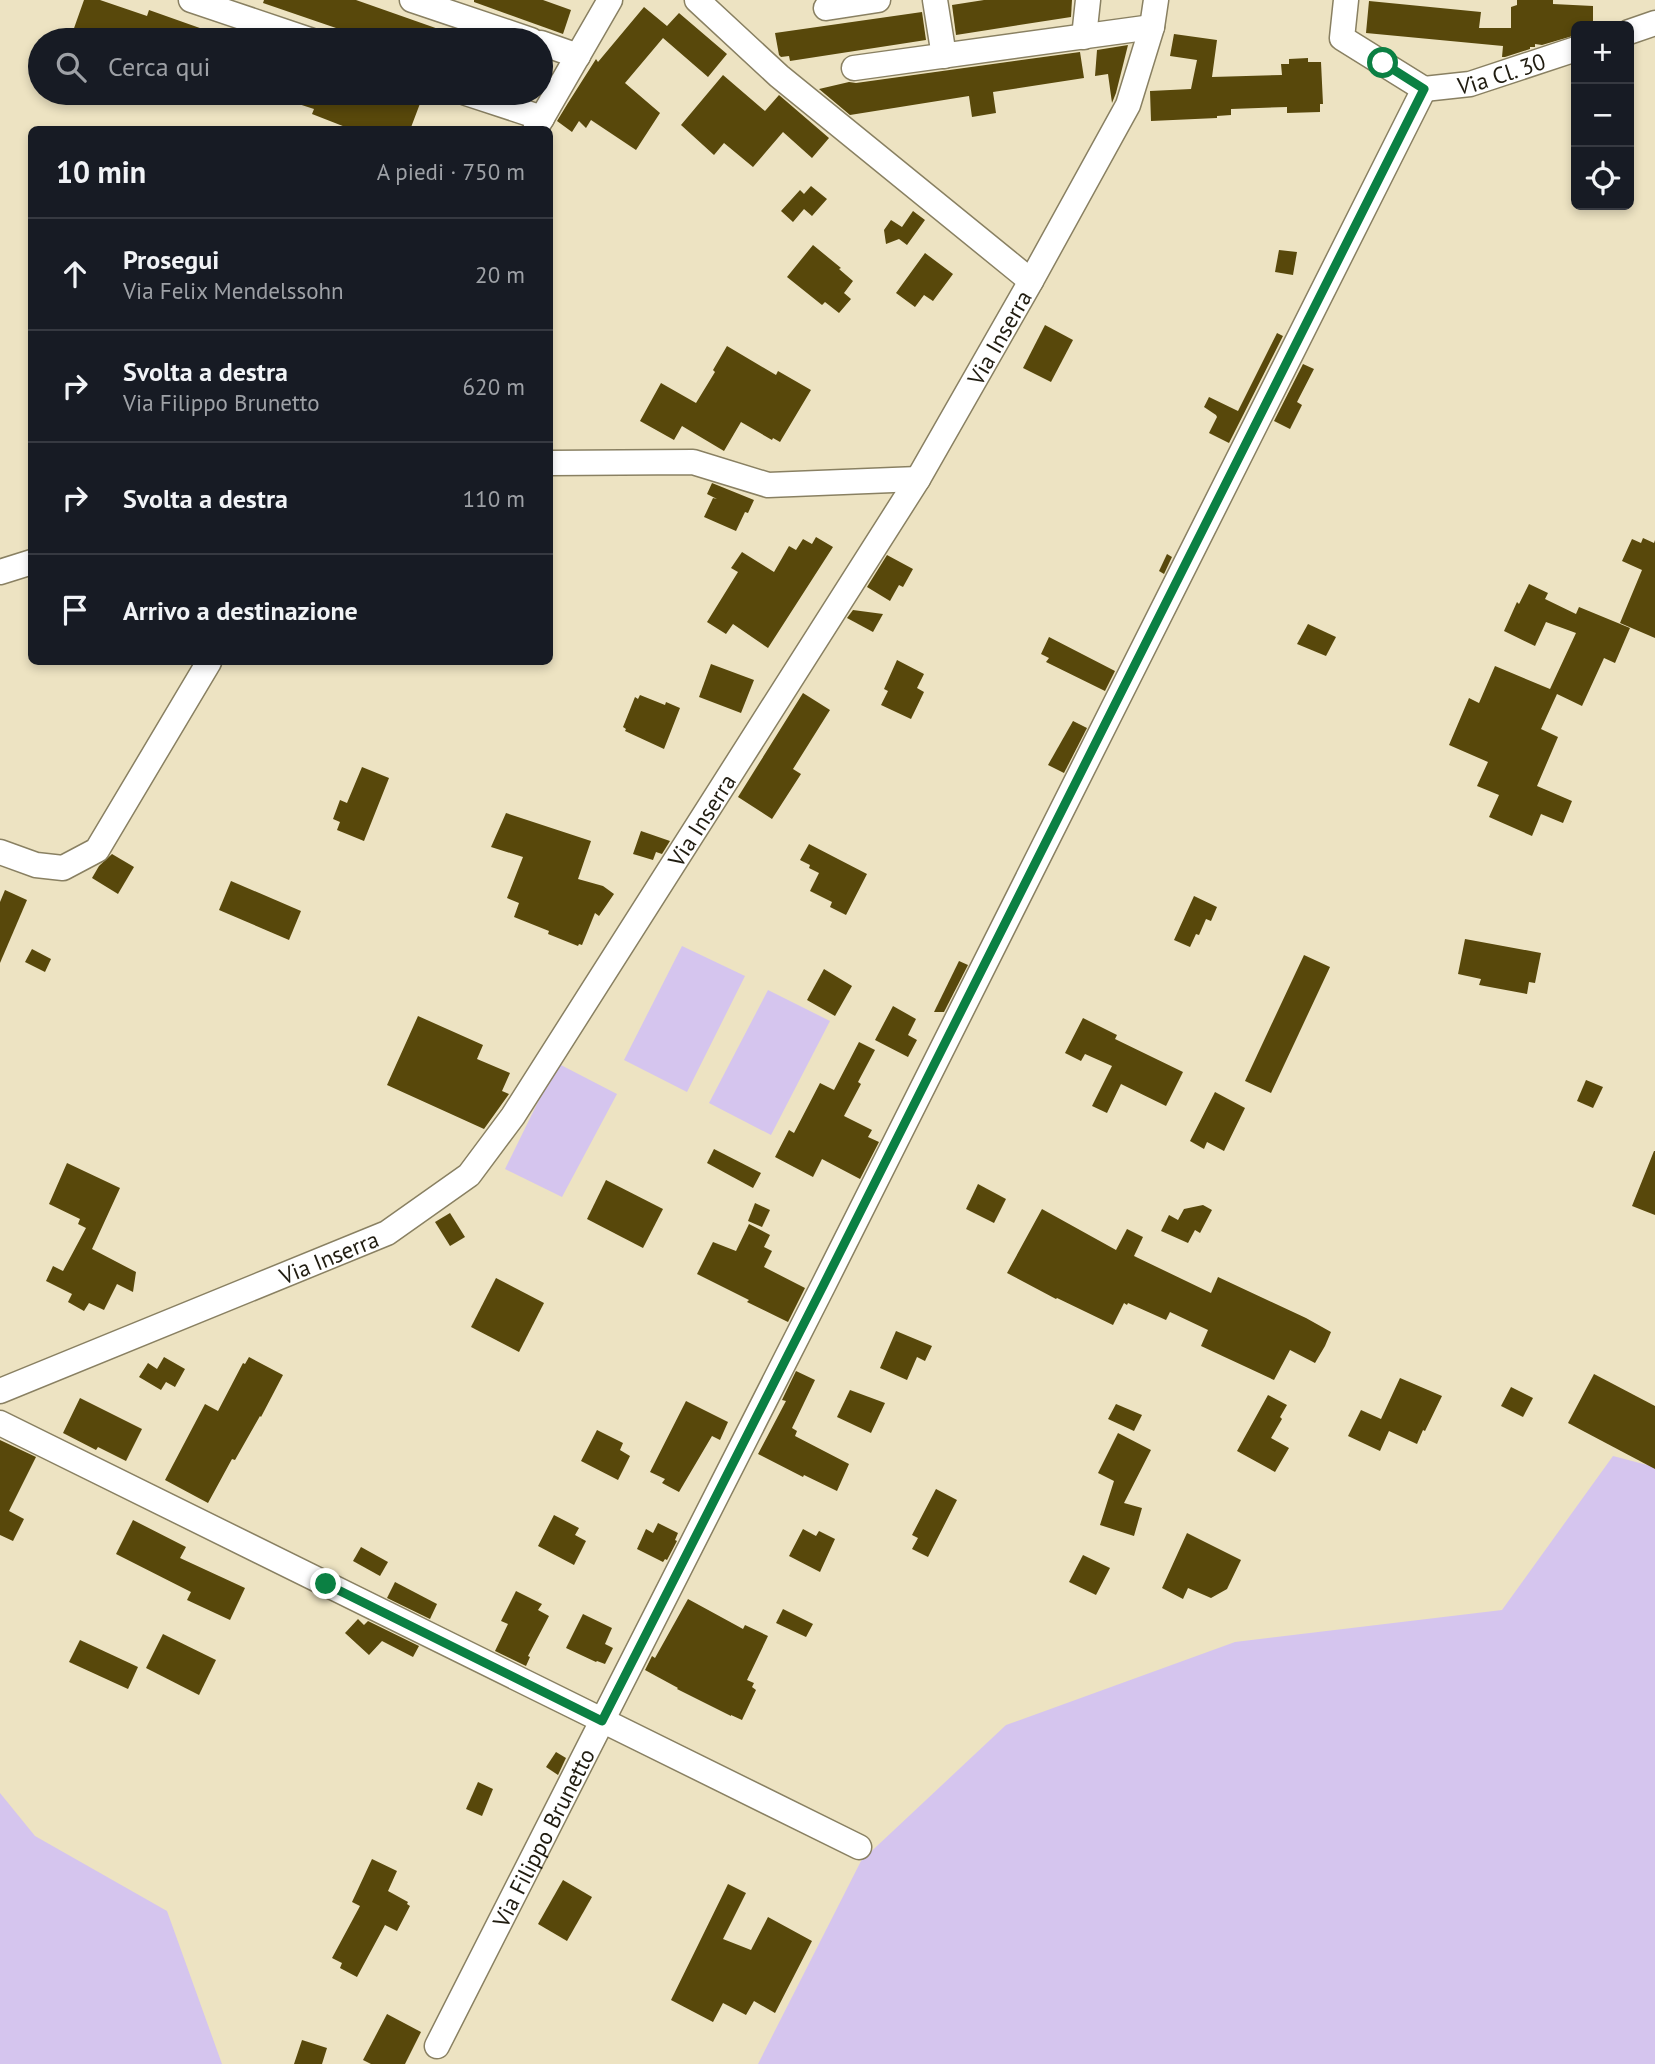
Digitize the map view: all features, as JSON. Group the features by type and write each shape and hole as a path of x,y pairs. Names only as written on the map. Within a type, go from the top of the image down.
{"street":[{"path":"191,0 274,28"},
{"path":"412,0 495,28"},
{"path":"553,100 610,0"},
{"path":"697,0 779,76 1031,281"},
{"path":"825,8 878,0"},
{"path":"935,0 944,56"},
{"path":"1084,37 1088,0"},
{"name":"Via Inserra","path":"0,1391 387,1233 469,1175 513,1116 918,479 1128,105 1152,27 1156,0"},
{"path":"1346,0 1342,38 1424,89"},
{"path":"1634,30 1655,23"},
{"path":"854,68 1152,27"},
{"path":"553,47 578,56"},
{"name":"Via Cl. 30","path":"1424,89 1471,84 1571,51"},
{"name":"Via Filippo Brunetto","path":"437,2046 842,1248 1424,89"},
{"path":"494,105 539,124 550,105"},
{"path":"553,463 693,462 768,485 918,479"},
{"path":"0,572 28,563"},
{"path":"0,852 36,865 63,868 97,850 207,665"},
{"path":"0,1423 859,1847"}],"shaded area":[{"path":"682,946 745,976 687,1092 624,1060"},
{"path":"768,990 830,1021 771,1135 709,1103"},
{"path":"557,1063 617,1094 562,1197 505,1169"},
{"path":"1613,1456 1655,1467 1655,2064 758,2064 861,1861 1006,1725 1235,1642 1502,1610"},
{"path":"0,1793 35,1836 167,1911 222,2064 0,2064"}],"building":[{"path":"84,0 100,0 147,16 149,10 200,28 74,28"},
{"path":"264,0 356,0 436,28 336,28 263,3"},
{"path":"543,0 571,10 563,34 553,28 474,2"},
{"path":"984,0 1072,0 1071,17 956,35 952,5"},
{"path":"1517,0 1553,0 1553,4 1593,6 1593,21 1571,21 1571,36 1542,45 1535,44 1535,47 1505,57 1502,57 1503,46 1366,33 1369,1 1481,12 1479,28 1511,28 1511,7 1517,5"},
{"path":"644,7 667,26 679,13 727,54 708,77 663,38 625,83 660,113 636,150 591,120 586,128 579,121 572,132 557,121 596,59 598,62"},
{"path":"922,12 926,40 790,61 789,56 779,55 775,33"},
{"path":"1174,34 1217,40 1212,77 1282,75 1281,64 1289,64 1289,59 1308,58 1308,62 1321,62 1323,104 1320,104 1320,112 1287,113 1287,107 1231,109 1231,115 1217,118 1151,121 1150,91 1191,89 1197,60 1170,56"},
{"path":"1128,45 1112,103 1108,74 1095,76 1097,50"},
{"path":"1080,52 1084,78 993,92 996,113 972,117 969,96 850,115 819,89 849,82"},
{"path":"723,75 765,111 779,95 829,138 812,158 783,132 753,167 724,143 714,155 681,125"},
{"path":"302,105 419,105 412,126 343,126 312,114 314,109"},
{"path":"811,186 827,199 812,216 804,209 793,222 781,211 800,190 804,194"},
{"path":"913,211 925,220 907,245 899,239 886,244 884,230 891,220 902,227"},
{"path":"813,245 853,281 844,293 851,299 839,313 825,302 822,305 787,277"},
{"path":"1279,250 1297,252 1293,275 1275,272"},
{"path":"925,253 953,274 933,301 924,295 915,307 896,293"},
{"path":"1045,325 1073,340 1051,382 1023,368"},
{"path":"1277,333 1283,336 1229,443 1209,433 1217,417 1204,407 1209,397 1238,411"},
{"path":"727,346 776,375 778,371 811,390 780,442 741,422 724,451 682,426 674,440 640,421 661,383 696,403"},
{"path":"1303,364 1314,369 1297,402 1302,405 1290,429 1274,421"},
{"path":"712,483 754,500 736,531 704,517 713,498 717,499 707,494"},
{"path":"816,537 833,547 768,648 733,624 726,634 707,622 738,572 731,568 742,552 774,572 789,546 796,550 803,539 812,544"},
{"path":"1643,538 1654,543 1655,540 1655,638 1620,623 1642,570 1622,561 1632,539 1641,543"},
{"path":"1167,554 1172,557 1164,574 1159,571"},
{"path":"887,555 913,569 903,587 899,585 890,601 867,587"},
{"path":"1529,584 1548,593 1545,599 1576,614 1579,607 1630,628 1615,663 1604,658 1582,706 1557,694 1541,729 1558,737 1537,786 1572,801 1563,823 1541,814 1532,836 1489,817 1499,795 1477,786 1488,762 1449,745 1469,698 1479,703 1495,666 1550,689 1576,633 1546,622 1535,646 1504,631 1517,602 1519,604"},
{"path":"853,610 883,614 873,632 847,618"},
{"path":"1308,624 1336,637 1326,656 1297,644"},
{"path":"1049,637 1115,671 1105,691 1046,662 1049,658 1041,654"},
{"path":"897,660 924,674 917,688 924,692 911,719 881,705 888,691 884,689"},
{"path":"711,664 754,680 741,713 699,697"},
{"path":"803,693 830,710 793,769 801,774 772,819 738,797"},
{"path":"640,695 680,708 664,749 625,731 623,727 635,697 638,699"},
{"path":"1073,721 1087,728 1064,773 1048,765"},
{"path":"362,767 389,778 364,841 337,830 340,822 333,819 340,800 347,803"},
{"path":"506,813 591,841 578,879 603,886 614,894 599,916 595,913 582,945 578,946 548,934 549,931 514,917 519,903 507,898 523,857 491,847"},
{"path":"641,831 670,841 662,854 656,852 653,860 633,854"},
{"path":"809,844 867,874 846,915 830,907 832,902 810,891 819,873 800,860"},
{"path":"112,854 134,867 118,894 92,878 99,866"},
{"path":"231,881 301,911 289,940 219,910"},
{"path":"5,890 27,900 0,963 0,902"},
{"path":"1194,896 1217,907 1211,921 1206,919 1190,947 1174,940"},
{"path":"1465,939 1541,953 1535,983 1529,982 1527,994 1479,985 1481,979 1458,974"},
{"path":"32,949 51,959 45,972 25,962"},
{"path":"1304,955 1330,967 1271,1093 1245,1081"},
{"path":"959,961 968,965 944,1012 934,1012"},
{"path":"824,969 852,986 835,1016 807,1000"},
{"path":"893,1006 916,1019 908,1035 917,1040 908,1057 875,1040"},
{"path":"418,1016 483,1045 477,1059 510,1073 502,1091 509,1094 484,1129 387,1085"},
{"path":"1083,1018 1117,1035 1115,1039 1183,1072 1166,1106 1121,1084 1107,1113 1092,1106 1112,1066 1085,1054 1081,1061 1065,1053"},
{"path":"859,1042 875,1050 844,1116 872,1130 868,1137 879,1142 860,1179 822,1159 813,1177 775,1157 789,1130 794,1133 820,1083 834,1090"},
{"path":"1586,1080 1603,1087 1593,1108 1577,1101"},
{"path":"1215,1092 1245,1108 1224,1151 1207,1142 1204,1149 1190,1141"},
{"path":"714,1149 761,1173 753,1188 707,1163"},
{"path":"1655,1151 1655,1215 1632,1206"},
{"path":"67,1163 120,1188 92,1249 136,1272 133,1292 117,1284 104,1310 89,1303 84,1311 68,1302 72,1294 46,1281 53,1266 63,1271 86,1228 78,1224 80,1219 49,1204"},
{"path":"606,1180 663,1209 643,1248 587,1219"},
{"path":"978,1184 1006,1199 994,1223 966,1209"},
{"path":"755,1203 770,1210 762,1227 748,1221"},
{"path":"1203,1205 1212,1210 1200,1233 1195,1230 1188,1243 1161,1231 1169,1215 1178,1220 1184,1209"},
{"path":"1042,1209 1116,1250 1127,1229 1143,1237 1134,1256 1211,1293 1218,1277 1306,1318 1331,1332 1325,1346 1315,1363 1290,1350 1274,1380 1201,1346 1208,1330 1170,1312 1166,1320 1124,1303 1113,1325 1056,1299 1007,1273"},
{"path":"450,1213 465,1237 450,1246 435,1222"},
{"path":"749,1224 770,1235 764,1247 772,1251 764,1267 805,1288 788,1322 697,1274 713,1242 736,1251"},
{"path":"496,1278 544,1303 519,1352 471,1327"},
{"path":"896,1331 932,1346 925,1361 917,1357 907,1380 880,1368"},
{"path":"164,1357 185,1369 175,1387 166,1382 161,1390 139,1377 148,1363 157,1369"},
{"path":"249,1357 283,1375 261,1417 235,1460 232,1459 208,1503 165,1480 205,1404 218,1411 243,1363 245,1364"},
{"path":"796,1371 815,1380 792,1428 797,1431 795,1436 849,1464 837,1491 758,1454 786,1401 782,1400"},
{"path":"1594,1374 1655,1406 1655,1469 1568,1423"},
{"path":"1400,1378 1442,1396 1417,1444 1389,1431 1380,1451 1348,1436 1361,1410 1381,1419"},
{"path":"1511,1387 1533,1398 1523,1417 1501,1406"},
{"path":"850,1390 885,1403 871,1433 837,1417"},
{"path":"1268,1395 1287,1405 1271,1438 1289,1448 1275,1472 1237,1451"},
{"path":"80,1398 142,1429 126,1461 98,1447 96,1450 63,1433"},
{"path":"686,1401 728,1422 720,1440 712,1436 679,1492 662,1483 665,1479 650,1472"},
{"path":"1116,1404 1142,1415 1134,1431 1108,1419"},
{"path":"597,1430 623,1443 620,1450 630,1456 618,1480 581,1461"},
{"path":"1118,1433 1151,1450 1124,1503 1142,1508 1134,1536 1100,1525 1114,1481 1098,1473"},
{"path":"0,1440 36,1457 9,1511 24,1519 13,1541 0,1535"},
{"path":"936,1489 957,1500 928,1557 912,1549 918,1538 912,1535"},
{"path":"554,1515 579,1528 575,1535 586,1541 574,1565 538,1546"},
{"path":"133,1520 186,1547 180,1558 245,1588 230,1620 187,1600 191,1592 116,1554"},
{"path":"658,1523 678,1533 675,1540 677,1541 667,1560 663,1562 637,1549 646,1529 653,1533"},
{"path":"803,1529 816,1536 819,1531 835,1539 820,1572 789,1556"},
{"path":"1187,1533 1241,1560 1227,1589 1211,1598 1188,1588 1183,1599 1162,1588"},
{"path":"361,1547 388,1562 380,1576 353,1561"},
{"path":"1083,1555 1110,1568 1096,1595 1069,1582"},
{"path":"395,1582 437,1604 430,1619 387,1598"},
{"path":"516,1591 542,1604 538,1610 549,1616 528,1656 530,1657 526,1666 495,1651 508,1624 501,1621"},
{"path":"688,1599 743,1629 745,1625 768,1636 747,1680 754,1683 752,1687 756,1690 742,1720 677,1689 645,1670 652,1656 655,1658"},
{"path":"783,1609 813,1624 806,1637 776,1623"},
{"path":"583,1614 612,1628 605,1644 613,1648 605,1664 566,1648"},
{"path":"358,1619 364,1625 368,1621 419,1646 413,1657 382,1641 369,1655 345,1633"},
{"path":"163,1634 216,1660 199,1695 146,1668"},
{"path":"80,1640 138,1667 128,1689 69,1662"},
{"path":"556,1752 566,1758 558,1775 546,1767"},
{"path":"478,1782 493,1789 482,1816 466,1809"},
{"path":"372,1859 397,1871 388,1891 408,1902 410,1906 397,1931 385,1925 357,1977 340,1968 342,1963 332,1958 360,1906 352,1902"},
{"path":"563,1880 592,1897 567,1941 538,1924"},
{"path":"728,1884 746,1893 723,1939 751,1950 768,1917 812,1941 775,2013 754,2001 746,2015 723,2003 713,2022 671,2000"},
{"path":"387,2014 421,2032 405,2064 371,2064 363,2060"},
{"path":"302,2040 327,2048 322,2064 294,2064"}],"route":[{"path":"326,1584 602,1721 1424,89 1383,63"}]}
